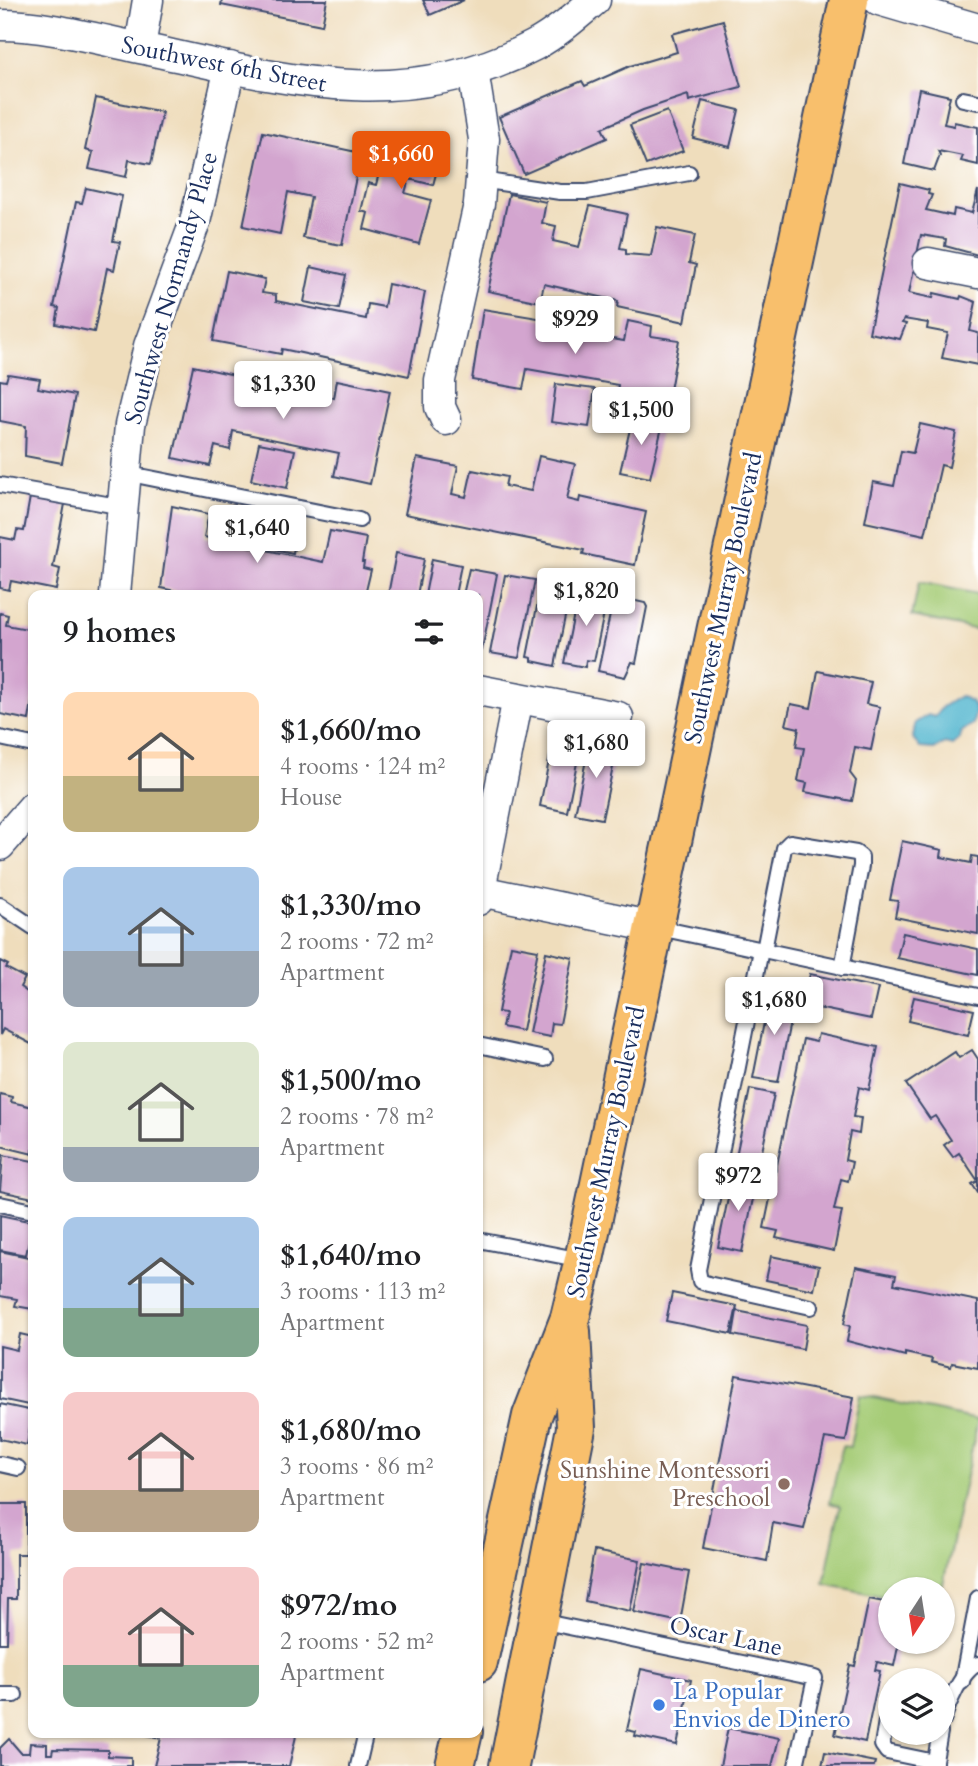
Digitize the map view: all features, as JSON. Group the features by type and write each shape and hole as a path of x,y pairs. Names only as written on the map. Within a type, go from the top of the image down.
{"main road":[{"name":"Southwest Murray Boulevard","path":"483,1626 532,1416 570,1318 849,0"},
{"name":"Southwest Murray Boulevard","path":"509,1766 540,1621 576,1428 570,1318"},
{"path":"455,1766 462,1738"}],"street":[{"path":"139,47 148,0"},
{"name":"Southwest 6th Street","path":"0,25 70,33 341,87 404,85 473,71 534,46 595,0"},
{"path":"879,0 978,29"},
{"name":"Southwest Normandy Place","path":"115,590 130,425 149,346 195,222 230,67"},
{"path":"446,420 440,407 440,380 479,204 481,180 484,139 473,71"},
{"path":"928,263 978,273"},
{"path":"483,691 618,717"},
{"path":"483,875 518,698"},
{"path":"0,845 28,813"},
{"path":"483,896 654,927"}],"lane":[{"path":"963,99 978,102"},
{"path":"481,180 560,192 587,192 689,173"},
{"path":"125,473 359,520"},
{"path":"0,485 122,507"},
{"path":"0,738 28,744"},
{"path":"811,1307 708,1284 700,1281 698,1270 784,848 790,842 856,853 861,858 842,968"},
{"path":"0,905 28,924"},
{"path":"654,927 978,996"},
{"path":"483,1046 545,1059"},
{"path":"0,1204 28,1210"},
{"path":"483,1241 583,1260"},
{"path":"0,1464 18,1468"},
{"path":"962,1682 978,1598"},
{"name":"Oscar Lane","path":"540,1621 815,1678 796,1766"},
{"path":"955,1696 973,1666 978,1664"},
{"path":"0,1695 15,1695"},
{"path":"358,1766 365,1738"},
{"path":"882,1745 887,1752 934,1764 938,1745"}],"green space":[{"path":"919,582 978,594 978,630 912,616"},
{"path":"860,1395 978,1420 945,1577 878,1577 878,1595 824,1584 840,1506 830,1503 842,1446 850,1447"}],"water":[{"path":"960,696 971,701 976,710 973,724 961,732 960,739 952,745 945,743 934,749 920,748 913,738 915,723 928,715 935,717 942,707"}],"building":[{"path":"222,0 327,0 322,25 221,5"},
{"path":"423,0 464,0 430,15"},
{"path":"723,20 741,87 689,101 688,95 643,110 602,128 607,138 524,174 499,117 582,81 585,86 630,66 677,52 672,34"},
{"path":"919,89 950,96 944,124 954,126 954,122 978,127 978,165 961,161 963,156 938,151 940,155 934,171 904,164"},
{"path":"96,98 162,112 151,164 129,160 126,177 89,169 93,152 85,150"},
{"path":"702,101 739,110 730,147 693,138"},
{"path":"667,111 683,151 646,165 630,125"},
{"path":"263,132 361,153 342,245 303,238 311,197 288,192 280,234 243,226"},
{"path":"388,137 442,151 433,185 409,179 405,193 431,200 419,244 364,229 368,213 361,211 368,183 376,185"},
{"path":"900,183 929,190 928,194 932,195 926,210 953,216 954,209 972,213 978,190 978,255 945,246 946,239 921,235 909,293 933,298 934,293 960,299 961,296 976,302 970,331 978,333 978,365 942,358 948,333 927,329 928,323 904,319 902,323 906,324 900,339 869,333"},
{"path":"86,188 122,196 113,241 120,242 114,270 107,268 94,332 56,324 59,308 54,307 76,202 82,203"},
{"path":"509,194 546,202 542,223 556,226 553,241 579,247 590,206 627,214 620,248 626,249 626,254 651,256 657,227 695,235 689,263 696,265 685,322 617,307 618,301 544,284 540,302 488,291"},
{"path":"311,267 346,275 339,309 304,302"},
{"path":"227,271 265,279 262,293 276,295 276,301 366,319 368,304 384,307 388,284 425,292 409,376 282,349 281,354 213,341"},
{"path":"483,309 550,320 549,328 624,341 628,321 652,326 651,336 679,340 667,407 616,399 618,385 527,369 523,389 472,380"},
{"path":"193,366 244,377 242,387 316,402 317,394 334,398 337,380 390,391 370,484 334,476 339,453 233,431 230,450 215,446 210,466 173,458"},
{"path":"8,374 40,379 38,388 75,395 62,463 25,456 26,426 0,421 0,380 6,381"},
{"path":"556,384 595,389 589,427 551,422"},
{"path":"633,416 663,423 650,478 620,472"},
{"path":"920,424 956,432 949,467 941,465 925,535 865,522 873,482 894,486 901,451 913,453"},
{"path":"259,443 295,450 287,488 251,480"},
{"path":"539,456 575,464 567,499 579,502 580,497 646,512 635,565 583,554 584,550 405,514 417,458 458,466 452,494 466,497 472,470 507,477 505,486 531,491"},
{"path":"30,497 65,504 53,567 60,569 56,590 11,581 9,590 0,588 0,537 15,540 17,530 24,531"},
{"path":"260,505 301,514 293,553 251,544"},
{"path":"172,506 209,514 204,537 323,562 330,531 366,538 362,562 363,568 371,570 366,590 161,588"},
{"path":"396,553 424,559 418,590 389,590"},
{"path":"432,559 461,565 456,590 426,590"},
{"path":"469,569 497,574 483,645 483,590 464,590"},
{"path":"505,575 535,580 519,658 490,653"},
{"path":"542,581 571,587 555,666 532,661 532,658 527,657"},
{"path":"579,589 608,594 594,661 586,660 585,667 564,663"},
{"path":"614,596 645,603 647,607 636,663 632,662 625,677 598,671"},
{"path":"0,613 8,615 6,625 28,629 28,720 0,714"},
{"path":"818,671 871,682 866,704 880,707 871,750 855,747 850,773 856,781 852,801 805,792 807,783 798,781 804,748 796,747 799,728 786,725 791,704 811,708"},
{"path":"561,733 582,738 567,812 540,806 553,740 559,741"},
{"path":"590,740 612,744 610,752 616,753 602,819 575,814"},
{"path":"902,841 942,850 941,857 971,863 972,856 978,857 978,934 895,917 898,901 890,900"},
{"path":"903,933 978,949 978,975 897,958"},
{"path":"511,945 538,950 522,1031 502,1027 505,1013 498,1012"},
{"path":"546,952 573,958 560,1024 552,1023 550,1037 529,1033"},
{"path":"0,961 8,965 6,968 25,978 20,987 28,993 28,1042 3,1029 0,1035"},
{"path":"810,974 878,988 871,1019 803,1005"},
{"path":"770,992 795,997 778,1082 753,1078"},
{"path":"914,997 974,1010 968,1035 908,1021"},
{"path":"818,1034 878,1047 869,1090 859,1087 853,1117 861,1118 859,1134 850,1132 845,1160 852,1162 848,1181 841,1179 834,1210 842,1211 834,1251 776,1238 778,1231 764,1228 803,1039 816,1042"},
{"path":"972,1050 978,1059 978,1181 959,1153 953,1157 944,1145 951,1140 935,1116 930,1119 906,1084 955,1052 959,1058"},
{"path":"750,1089 774,1094 759,1166 735,1161"},
{"path":"0,1094 12,1097 11,1102 28,1106 28,1153 0,1146"},
{"path":"3,1155 28,1160 28,1197 0,1191"},
{"path":"733,1174 757,1179 742,1252 718,1247"},
{"path":"978,1181 978,1193 972,1184"},
{"path":"0,1215 28,1221 26,1255 0,1250"},
{"path":"0,1251 28,1257 28,1308 15,1306 17,1299 0,1296"},
{"path":"771,1256 819,1266 814,1290 766,1280"},
{"path":"856,1267 896,1275 894,1284 978,1301 978,1368 952,1363 951,1367 931,1362 932,1359 905,1353 905,1356 847,1341 850,1326 844,1324"},
{"path":"672,1293 737,1306 731,1334 666,1321"},
{"path":"737,1311 807,1325 803,1349 733,1335"},
{"path":"20,1334 28,1336 28,1405 0,1399 0,1346 17,1350"},
{"path":"736,1375 854,1397 846,1441 825,1438 804,1529 773,1523 767,1561 703,1548"},
{"path":"0,1404 28,1410 27,1445 0,1439"},
{"path":"0,1504 26,1504 26,1554 16,1554 16,1599 8,1599 7,1643 0,1643"},
{"path":"594,1551 640,1560 630,1611 585,1601"},
{"path":"644,1563 689,1572 680,1622 634,1612"},
{"path":"869,1599 878,1601 878,1654 896,1654 894,1666 877,1662 875,1670 878,1671 878,1680 865,1742 835,1735 850,1665 855,1666"},
{"name":"La Popular Envios de Dinero","path":"641,1669 691,1680 677,1745 635,1736 636,1732 627,1730"},
{"path":"728,1728 779,1738 772,1766 720,1766"},
{"path":"161,1738 296,1738 289,1766 154,1766"},
{"path":"9,1739 21,1753 29,1753 30,1743 47,1744 47,1754 52,1754 53,1749 108,1750 108,1756 131,1757 131,1766 0,1766 0,1748"},
{"path":"825,1752 875,1762 874,1766 822,1766"}],"place":[{"name":"Sunshine Montessori Preschool","path":"784,1484"},
{"name":"La Popular Envios de Dinero","path":"659,1705"}]}
